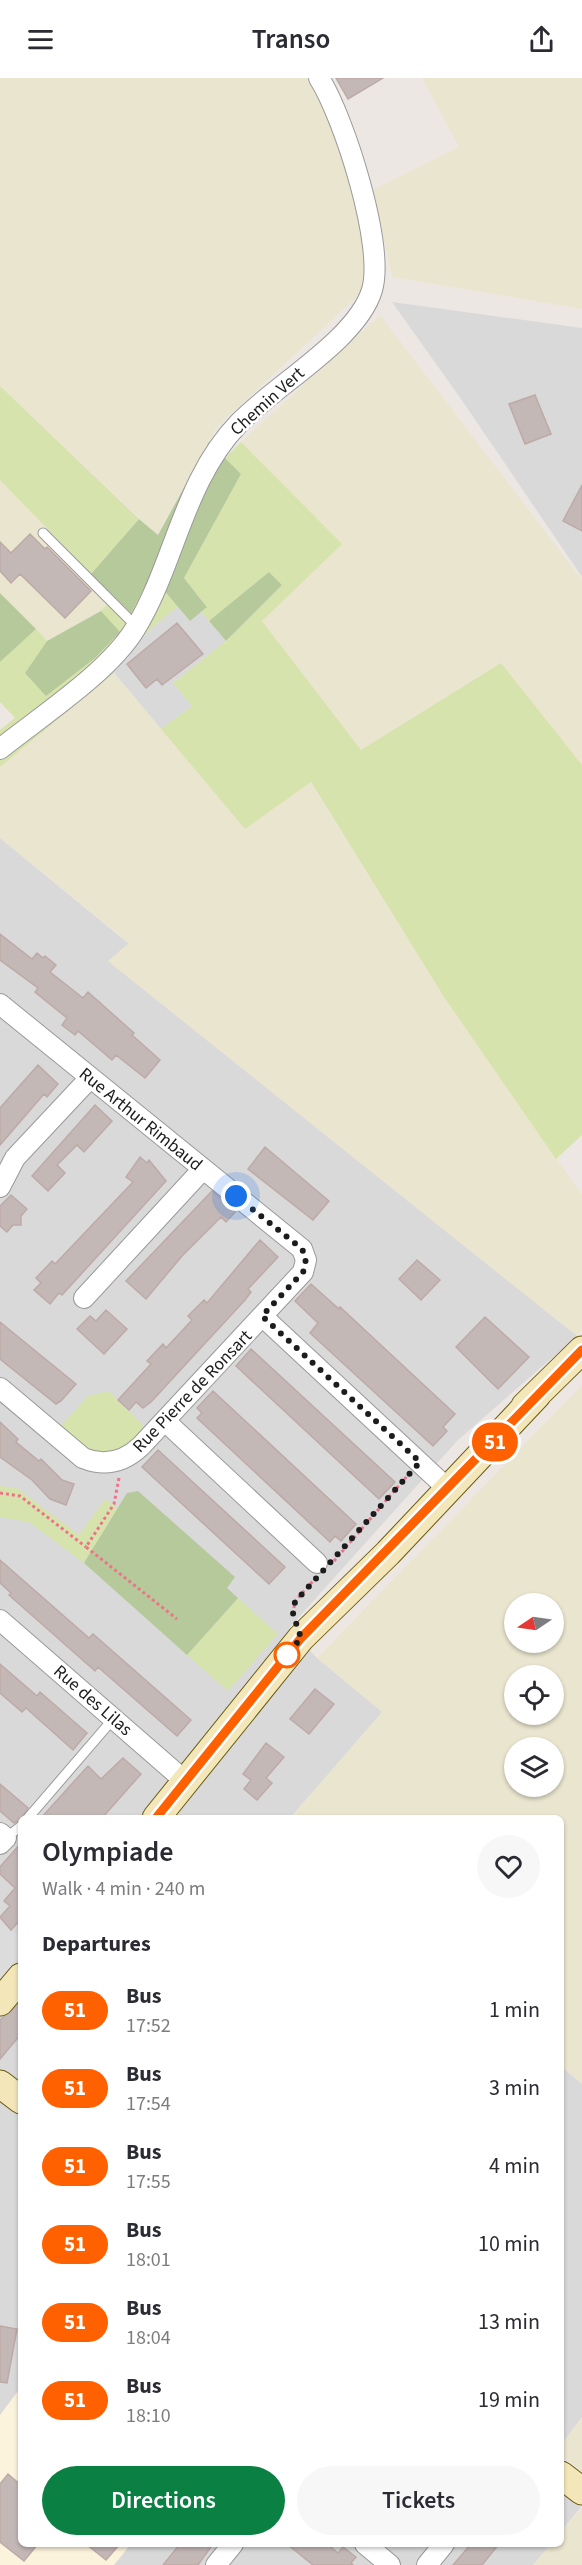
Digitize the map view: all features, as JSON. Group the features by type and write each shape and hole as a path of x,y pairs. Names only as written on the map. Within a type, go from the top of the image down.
{"main road":[{"path":"158,1815 301,1638 349,1590 398,1522 436,1477 537,1395 582,1350"},
{"path":"0,2002 18,1981"},
{"path":"0,2084 18,2098"},
{"path":"564,2477 582,2491"}],"street":[{"name":"Chemin Vert","path":"0,749 114,655 136,626 187,507 221,444 239,423 325,350 353,322 368,301 373,288 376,261 374,238 341,122 319,78"},
{"name":"Rue Arthur Rimbaud","path":"0,1004 302,1249 306,1260"},
{"path":"0,1187 15,1158 90,1078"},
{"path":"84,1298 203,1169"},
{"name":"Rue Pierre de Ronsart","path":"0,1388 84,1458 99,1463 118,1461 133,1453 165,1421 303,1272 306,1260"},
{"name":"Rue Pierre de Ronsart","path":"262,1316 436,1477"},
{"path":"165,1421 321,1569"},
{"name":"Rue des Lilas","path":"2,1626 114,1718 185,1781"},
{"path":"216,2565 231,2547"},
{"path":"369,2547 390,2565"},
{"path":"427,2565 442,2547"}],"lane":[{"path":"43,533 136,626"},
{"path":"31,1815 114,1718"}],"path":[{"path":"86,1547 114,1504 119,1480 118,1461"},
{"path":"301,1638 293,1614 295,1602 321,1569 436,1477"},
{"path":"0,1493 20,1496 177,1619"}],"shaded area":[{"path":"0,78 306,78 328,112 366,229 365,289 217,427 157,535 0,386"},
{"path":"422,78 582,78 582,309 392,277 373,190 459,147"},
{"path":"392,302 582,328 582,577 461,399"},
{"path":"380,315 582,580 582,765 501,663 361,750 262,621 341,544 241,442"},
{"path":"0,480 114,598 101,611 47,641 0,593"},
{"path":"178,606 190,620 201,612 226,641 173,683 192,706 161,729 110,668 133,644"},
{"path":"114,673 245,829 310,782 444,997 582,1195 582,1330 577,1336 108,961 129,943 0,838 0,767"},
{"path":"0,838 129,944 108,961 577,1336 458,1440 289,1628 317,1658 383,1712 293,1815 18,1815 18,2547 548,2547 533,2565 0,2565"},
{"path":"582,1385 582,2084 564,2069 564,1815 293,1815 382,1712 317,1658"},
{"path":"0,1921 18,1935 18,1959 0,1980"},
{"path":"564,2069 582,2084 582,2417 564,2441"},
{"path":"18,2391 18,2547 129,2547 114,2565 0,2565 0,2415"},
{"path":"582,2417 582,2471 564,2458 564,2441"},
{"path":"564,2493 581,2507 564,2527"},
{"path":"582,2508 582,2565 533,2565 548,2547 564,2547 564,2528"}],"green space":[{"path":"0,386 139,519 91,574 0,480"},
{"path":"209,442 241,474 184,578 207,607 190,621 151,575 131,613 91,574 139,519 158,535"},
{"path":"241,442 342,544 262,621 361,750 501,663 582,765 582,1135 556,1159 444,997 311,782 245,829 161,729 192,706 173,683 226,641 282,585 269,572 209,621 201,612 207,606 184,578 241,474 225,458"},
{"path":"269,572 282,585 226,641 209,621"},
{"path":"150,575 178,606 133,644 110,668 114,673 0,767 0,730 15,718 0,702 0,662 36,629 47,641 25,673 119,633 101,611 114,598 130,612"},
{"path":"0,593 36,629 0,662"},
{"path":"101,611 120,632 95,658 46,696 25,673 47,641"},
{"path":"109,1391 147,1429 123,1449 104,1454 94,1452 84,1446 61,1426 88,1396"},
{"path":"0,1486 17,1488 79,1535 105,1499 118,1508 84,1563 29,1522 0,1517"},
{"path":"138,1491 235,1577 227,1588 238,1598 187,1655 84,1563 127,1493"},
{"path":"238,1598 278,1634 228,1691 187,1655"}],"building":[{"path":"336,78 383,78 348,99"},
{"path":"535,395 551,434 525,444 509,404"},
{"path":"582,485 582,531 563,521"},
{"path":"30,534 45,549 47,547 91,591 65,618 20,574 11,583 0,571 0,542 11,553"},
{"path":"177,623 203,654 162,685 157,679 146,688 127,664"},
{"path":"0,934 32,959 37,953 43,958 45,956 56,965 50,972 83,998 88,992 134,1033 132,1035 160,1060 145,1078 116,1055 112,1060 78,1031 75,1035 62,1025 67,1018 35,992 38,988 0,960"},
{"path":"38,1065 58,1084 47,1097 44,1094 0,1145 0,1108"},
{"path":"95,1105 112,1121 84,1152 77,1145 57,1165 65,1173 48,1191 32,1176"},
{"path":"265,1147 329,1201 313,1220 248,1169"},
{"path":"140,1157 147,1163 149,1160 166,1181 62,1295 59,1293 50,1304 34,1290 41,1283 36,1278 52,1261 55,1264 133,1182 126,1177"},
{"path":"212,1191 236,1211 226,1222 221,1217 182,1256 146,1299 126,1281"},
{"path":"11,1195 27,1209 21,1216 21,1225 13,1225 7,1232 0,1226 0,1206"},
{"path":"260,1240 278,1257 248,1289 251,1292 245,1300 151,1402 143,1408 136,1402 129,1410 118,1400 151,1364 147,1361 163,1344 166,1348 192,1320 188,1316 204,1300 207,1303"},
{"path":"417,1260 440,1280 421,1300 399,1279"},
{"path":"311,1284 339,1309 340,1307 455,1414 443,1427 447,1431 433,1446 310,1333 318,1323 295,1301"},
{"path":"106,1310 127,1329 104,1354 77,1329 90,1316 96,1321"},
{"path":"485,1317 529,1357 498,1389 456,1347"},
{"path":"0,1322 76,1384 61,1401 56,1404 0,1359"},
{"path":"251,1349 395,1482 379,1499 236,1366"},
{"path":"213,1391 356,1524 341,1541 335,1536 330,1542 197,1418 202,1413 197,1408"},
{"path":"0,1422 18,1439 16,1442 39,1461 41,1459 62,1480 74,1484 66,1505 50,1499 32,1480 0,1457"},
{"path":"158,1450 285,1567 269,1584 142,1467"},
{"path":"0,1560 89,1638 93,1634 191,1720 177,1736 98,1667 95,1671 9,1595 11,1593 0,1583"},
{"path":"0,1664 37,1696 40,1692 87,1733 73,1750 26,1708 22,1712 0,1693"},
{"path":"315,1689 334,1704 309,1734 290,1719"},
{"path":"266,1743 284,1757 266,1778 272,1783 257,1800 244,1789 251,1780 243,1774"},
{"path":"123,1758 141,1774 105,1815 44,1815 88,1766 101,1779"},
{"path":"0,1784 28,1808 24,1815 18,1815 18,1821 14,1823 0,1811"},
{"path":"18,1846 18,1922 11,1930 0,1917 10,1906 4,1901 15,1888 0,1874 0,1867"},
{"path":"18,2004 18,2038 0,2059 0,2020"},
{"path":"0,2326 17,2329 7,2383 0,2382"},
{"path":"8,2474 18,2482 18,2547 36,2547 24,2561 0,2542 0,2484"},
{"path":"90,2547 117,2547 106,2560"},
{"path":"178,2547 211,2547 198,2565 163,2565"},
{"path":"291,2547 331,2547 338,2553 343,2547 356,2557 351,2563 353,2565 313,2565"},
{"path":"468,2547 497,2547 482,2565 453,2565"}],"bus line":[{"name":"51","path":"158,1815 301,1638 387,1553 582,1350"}],"route":[{"path":"236,1196 302,1249 305,1254 306,1266 303,1272 262,1316 420,1462 295,1602 293,1614 297,1620 301,1638 287,1655"}]}
